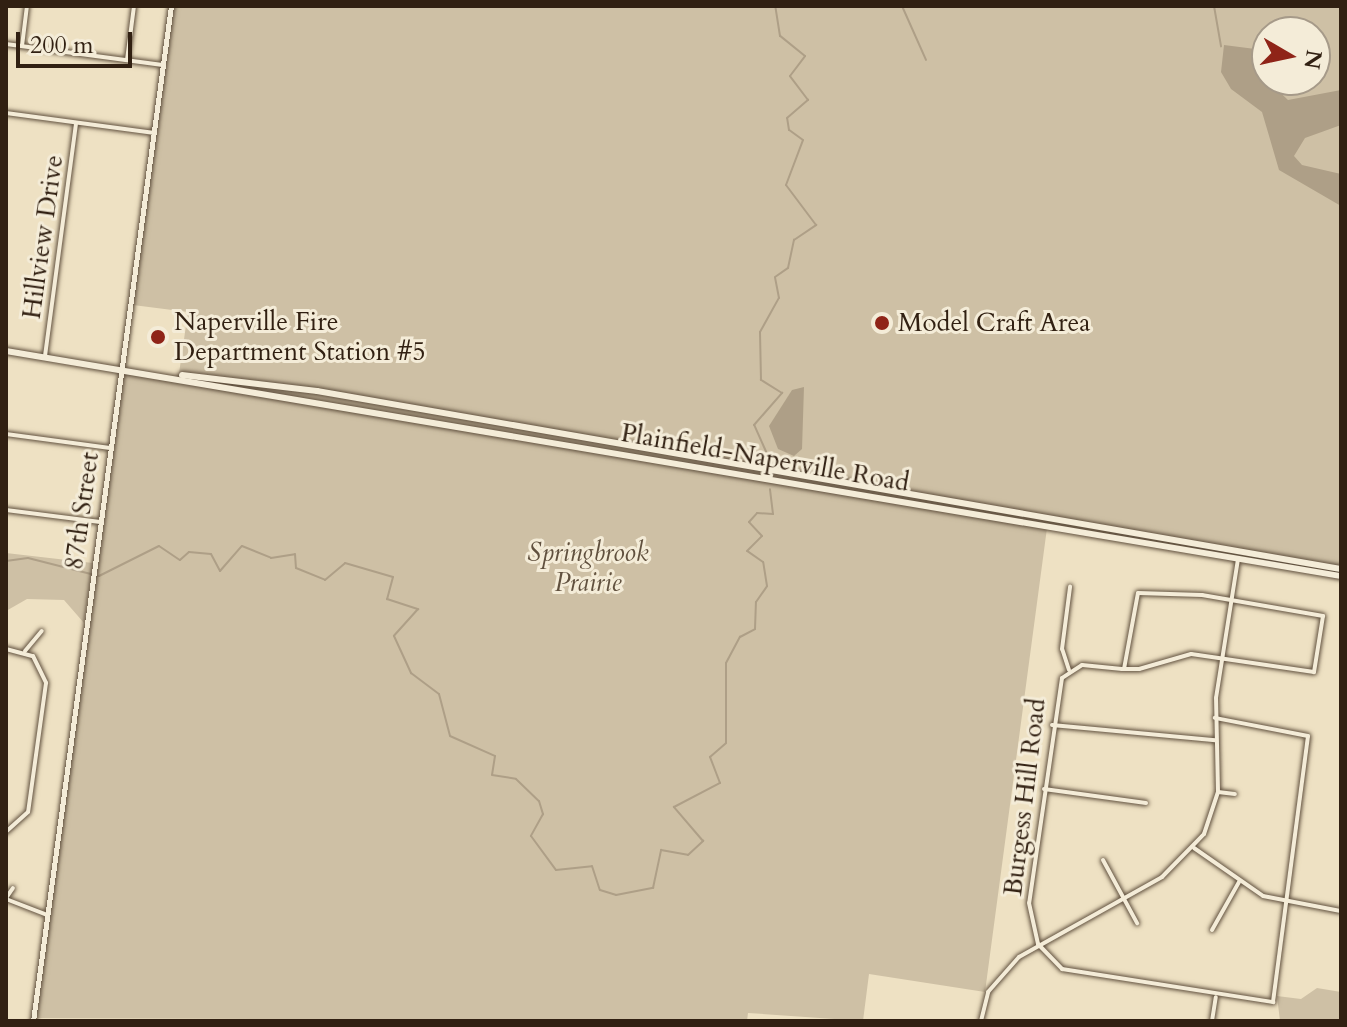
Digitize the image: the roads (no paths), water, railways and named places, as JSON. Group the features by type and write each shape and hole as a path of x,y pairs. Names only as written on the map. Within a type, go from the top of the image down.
{"main road":[{"name":"Plainfield-Naperville Road","path":"6,351 182,375 1341,576"},
{"name":"Plainfield-Naperville Road","path":"1238,557 1341,569"}],"street":[{"path":"22,46 27,6"},
{"path":"127,60 134,6"},
{"name":"87th Street","path":"33,1021 171,6"},
{"path":"6,44 163,65"},
{"path":"6,113 153,133"},
{"name":"Hillview Drive","path":"45,356 76,123"},
{"path":"6,434 110,448"},
{"path":"6,510 100,522"},
{"path":"981,1021 997,978 1038,944 1171,872 1194,848 1218,792 1215,718 1238,557"},
{"path":"1069,670 1062,649 1070,587"},
{"path":"1124,669 1136,594 1231,600"},
{"name":"Burgess Hill Road","path":"1038,944 1029,903 1058,686 1069,670 1124,669 1185,654 1317,668 1322,614 1231,600"},
{"path":"25,651 42,631"},
{"path":"6,649 25,651 43,667 45,688 29,806 21,825 6,832"},
{"path":"1038,944 1073,973 1216,997 1273,1002 1308,736 1215,718"},
{"path":"1052,725 1215,740"},
{"path":"1044,789 1146,803"},
{"path":"1218,792 1235,794"},
{"path":"1194,848 1239,882 1286,902 1341,911"},
{"path":"1103,860 1137,923"},
{"path":"1212,930 1239,882"},
{"path":"13,888 6,898 47,915"},
{"path":"1212,1021 1216,997"}],"waterway":[{"path":"768,456 754,425 782,393 761,380 760,332 779,298 775,277 788,268 794,240 816,225 786,185 803,140 789,130 787,118 808,100 790,76 805,56 780,36 775,6"},
{"path":"902,6 926,60"},
{"path":"1214,6 1221,46"},
{"path":"6,561 28,558 99,576 159,546 180,560 189,552 211,554 220,571 242,546 271,558 295,554 296,568 325,580 345,563 393,577 387,599 418,609 394,636 411,673 439,694 450,736 495,756 492,775 516,779 539,801 543,814 531,836 556,870 592,866 600,890 616,895 653,888 661,850 688,855 703,841 674,807 720,783 710,757 726,743 726,663 740,637 755,629 756,602 767,586 763,562 747,551 762,536 749,522 757,513 773,514 770,489"}],"place":[{"name":"Model Craft Area","path":"882,323"},
{"name":"Naperville Fire Department Station #5","path":"158,337"}],"park label":[{"name":"Springbrook Prairie","path":"588,568"}]}
